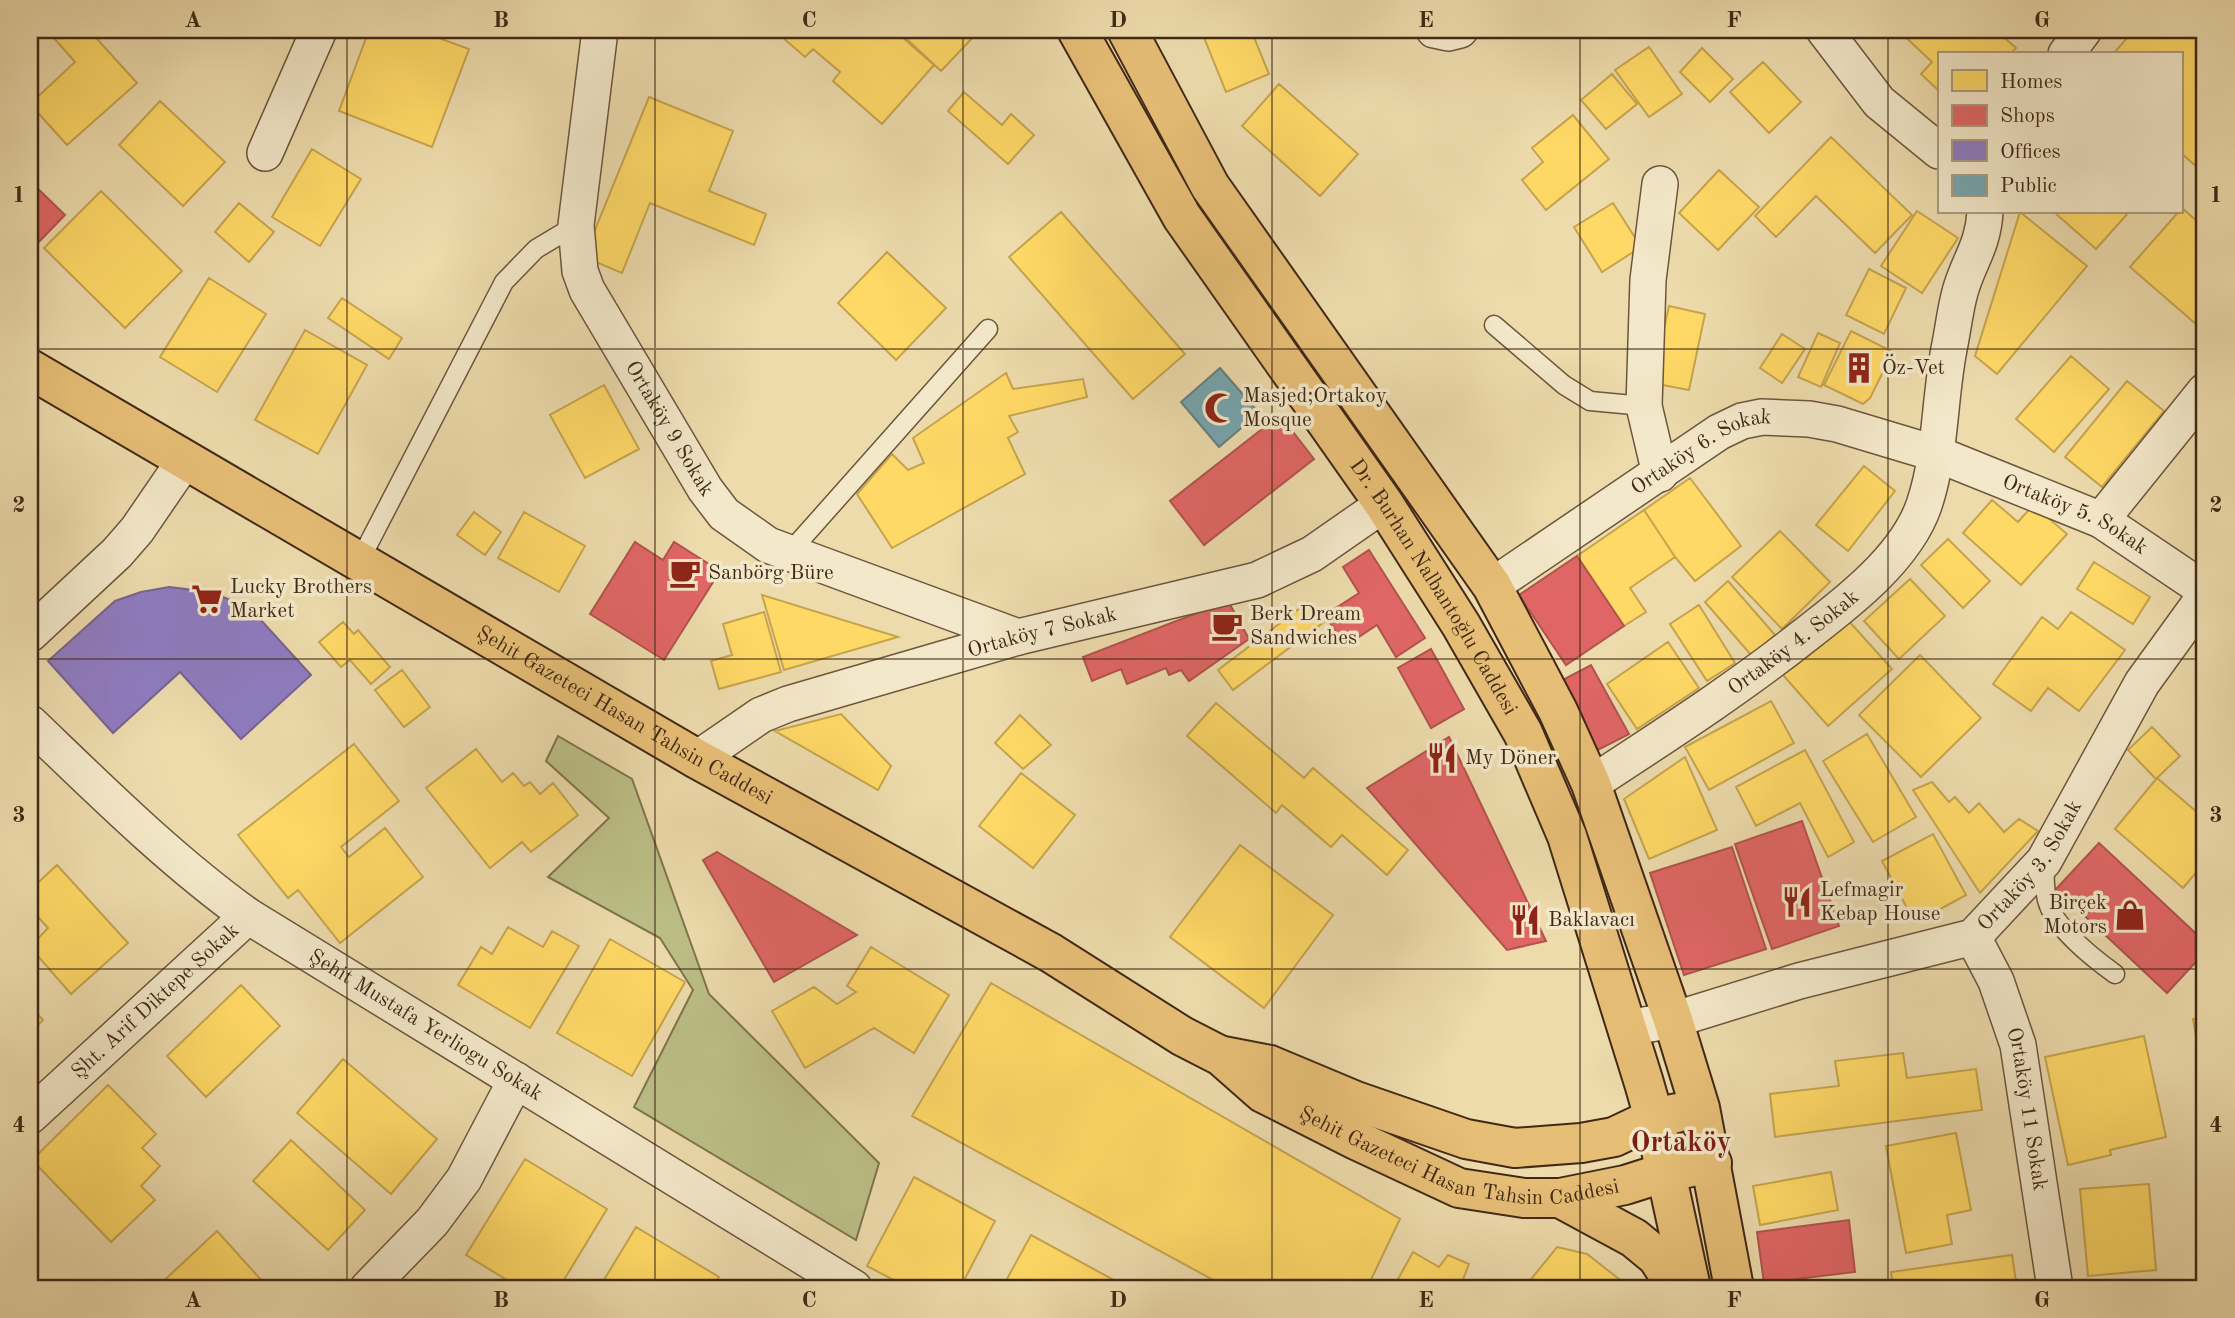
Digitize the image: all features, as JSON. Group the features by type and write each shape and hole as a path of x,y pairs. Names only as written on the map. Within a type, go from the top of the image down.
{"main road":[{"name":"Dr. Burhan Nalbantoğlu Caddesi","path":"1077,30 1182,217 1384,504 1461,625 1523,733 1567,836 1627,1028 1654,1118 1690,1288"},
{"name":"Dr. Burhan Nalbantoğlu Caddesi","path":"1127,30 1210,186 1492,586 1558,712 1591,784 1673,1020 1700,1108 1734,1288"},
{"name":"Şehit Gazeteci Hasan Tahsin Caddesi","path":"30,369 697,759 1051,953 1182,1036 1221,1056 1263,1093 1356,1140 1458,1188 1524,1198 1560,1198 1712,1163"},
{"name":"Şehit Gazeteci Hasan Tahsin Caddesi","path":"1221,1056 1270,1065 1414,1122 1466,1139 1515,1148 1581,1143 1614,1137 1654,1118 1700,1108"},
{"path":"1560,1198 1634,1238 1657,1257 1677,1288"}],"street":[{"path":"265,153 319,30"},
{"name":"Ortaköy 9 Sokak","path":"600,30 576,225 580,271 587,290 705,489 724,514 768,544 1018,637"},
{"path":"1434,30 1447,33 1460,30"},
{"path":"1824,30 1879,102 1938,150"},
{"path":"2068,52 2084,30"},
{"path":"1660,184 1648,280 1644,406 1660,474"},
{"name":"Ortaköy 4. Sokak","path":"1591,784 1747,681 1850,601 1897,553 1923,508 1937,454 1945,367 1961,290 1976,256 1985,214"},
{"path":"2101,520 2205,391"},
{"name":"Ortaköy 6. Sokak","path":"1492,586 1718,432 1742,421 1785,416 1828,422 1937,454"},
{"name":"Ortaköy 5. Sokak","path":"1937,454 2101,520 2205,590"},
{"path":"30,634 137,530 185,460"},
{"name":"Ortaköy 7 Sokak","path":"697,759 761,715 788,704 1018,637 1257,580 1312,554 1384,504"},
{"name":"Ortaköy 3. Sokak","path":"1627,1028 1673,1020 1799,981 1973,937 2044,861 2141,683 2205,596"},
{"name":"Şehit Mustafa Yerliogu Sokak","path":"30,723 149,837 208,887 248,916 854,1288"},
{"name":"Şht. Arif Diktepe Sokak","path":"30,1116 248,916"},
{"name":"Ortaköy 11 Sokak","path":"1973,937 1996,981 2018,1045 2055,1288"},
{"path":"368,1288 432,1222 464,1179 516,1080"}],"lane":[{"path":"359,562 504,282 536,250 576,225"},
{"path":"1494,325 1564,386 1590,401 1644,406"},
{"path":"789,553 988,329"},
{"path":"2044,861 2048,902 2065,930 2083,949 2115,974"}],"green space":[{"path":"558,736 632,779 709,994 879,1163 856,1240 634,1107 693,990 660,938 548,877 609,818 546,761"}],"building: Homes":[{"path":"61,30 89,30 137,83 67,145 30,104 75,62 53,37"},
{"path":"369,30 417,30 469,49 432,147 339,111"},
{"path":"774,30 894,30 934,65 882,124 833,81 840,72 813,49 805,57"},
{"path":"897,30 980,30 941,71"},
{"path":"1201,30 1251,30 1269,74 1226,92"},
{"path":"1898,30 1996,30 2016,48 2012,52 1938,52 1938,90 1921,74 1932,62"},
{"path":"2134,30 2191,30 2205,42 2205,157 2197,167 2182,154 2182,52 2115,52"},
{"path":"1649,47 1682,94 1649,117 1615,70"},
{"path":"1702,48 1733,79 1710,102 1680,72"},
{"path":"1763,62 1801,102 1769,133 1730,92"},
{"path":"1612,74 1637,104 1606,129 1581,100"},
{"path":"1279,84 1358,154 1320,196 1242,126"},
{"path":"964,92 1002,125 1011,114 1034,135 1008,164 948,111"},
{"path":"649,97 733,131 709,191 766,214 754,245 650,203 622,273 584,257"},
{"path":"160,101 225,162 183,206 119,145"},
{"path":"1573,115 1609,159 1546,210 1522,180 1543,162 1532,148"},
{"path":"1831,137 1912,215 1875,253 1816,196 1776,237 1755,216"},
{"path":"312,149 361,179 320,246 272,217"},
{"path":"1719,170 1759,207 1718,250 1679,213"},
{"path":"101,191 182,271 125,328 44,248"},
{"path":"239,203 274,232 249,262 215,232"},
{"path":"1613,203 1641,247 1602,272 1574,227"},
{"path":"2182,208 2205,228 2204,331 2130,267 2177,214 2182,214"},
{"path":"1917,211 1958,238 1922,293 1881,266"},
{"path":"1061,212 1185,354 1133,399 1009,257"},
{"path":"2019,214 2022,214 2087,266 1997,374 1975,356"},
{"path":"2056,214 2127,214 2096,249"},
{"path":"887,252 946,308 896,360 838,303"},
{"path":"1869,269 1906,288 1884,334 1846,315"},
{"path":"209,278 266,314 217,392 160,357"},
{"path":"342,298 402,338 389,359 328,318"},
{"path":"1669,306 1705,314 1689,390 1652,383"},
{"path":"305,330 367,365 318,454 255,420"},
{"name":"Öz-Vet","path":"1851,331 1893,352 1870,398 1863,404 1824,385"},
{"path":"1818,333 1840,343 1821,387 1798,377"},
{"path":"1782,334 1805,349 1782,383 1760,368"},
{"path":"2071,356 2109,389 2054,452 2016,419"},
{"path":"1006,373 1013,389 1083,379 1087,397 1009,416 1018,432 1008,438 1025,474 892,548 857,494 892,454 908,470 924,463 913,438"},
{"path":"2127,381 2164,411 2102,487 2065,457"},
{"path":"604,385 639,449 585,478 550,415"},
{"path":"1864,466 1895,491 1848,551 1816,525"},
{"path":"1690,478 1741,546 1695,581 1675,557 1644,510"},
{"path":"1992,500 2018,522 2033,505 2067,534 2021,585 1963,533"},
{"path":"1644,510 1675,557 1630,588 1646,612 1624,626 1577,556"},
{"path":"474,512 501,532 485,555 457,535"},
{"path":"524,512 585,546 559,592 498,558"},
{"path":"1780,531 1830,582 1782,629 1732,577"},
{"path":"1948,539 1990,581 1963,608 1921,565"},
{"path":"2094,562 2150,597 2133,624 2077,589"},
{"path":"1910,579 1945,616 1899,659 1864,621"},
{"path":"1728,581 1775,635 1752,656 1705,602"},
{"path":"762,595 898,637 784,670"},
{"path":"1308,602 1324,622 1233,690 1218,670"},
{"path":"1699,605 1735,663 1707,681 1670,624"},
{"path":"764,612 781,672 719,689 711,661 732,655 723,624"},
{"path":"2071,612 2125,650 2079,711 2048,688 2031,711 1993,684 2042,617 2058,629"},
{"path":"1847,619 1892,669 1828,726 1783,675"},
{"path":"343,622 354,634 358,630 390,667 371,684 350,660 341,667 319,642"},
{"path":"1668,642 1699,688 1637,729 1607,684"},
{"path":"1920,655 1981,718 1921,777 1859,715"},
{"path":"402,670 430,707 404,727 375,690"},
{"path":"1771,701 1794,743 1709,790 1685,747"},
{"path":"1216,703 1304,778 1313,768 1408,850 1387,875 1342,835 1331,847 1282,805 1276,813 1187,736"},
{"path":"841,714 891,766 878,790 775,731"},
{"path":"1020,715 1051,745 1023,769 995,743"},
{"path":"2152,727 2180,756 2156,779 2128,750"},
{"path":"1867,734 1916,817 1873,842 1823,761"},
{"path":"354,744 399,801 341,847 349,857 385,828 423,877 340,943 298,890 288,898 238,835"},
{"path":"476,749 502,782 513,773 524,786 530,782 540,794 553,783 578,815 531,852 522,842 490,868 426,788"},
{"path":"1805,750 1854,842 1828,857 1800,803 1756,826 1736,787"},
{"path":"1685,757 1717,830 1649,859 1624,799"},
{"path":"1021,773 1075,815 1033,868 979,826"},
{"path":"2157,778 2205,819 2205,862 2183,888 2115,829"},
{"path":"1932,782 1949,802 1955,797 1969,813 1979,803 2004,832 2019,819 2038,831 1980,893 1913,790"},
{"path":"1933,834 1966,895 1915,923 1882,861"},
{"path":"1240,845 1333,915 1264,1008 1170,937"},
{"path":"57,865 128,943 71,994 30,947 48,928 30,908 30,890"},
{"path":"508,927 543,947 552,931 579,946 530,1028 458,985 481,947 492,954"},
{"path":"610,939 685,982 632,1076 557,1033"},
{"path":"871,947 949,995 914,1053 874,1028 805,1068 772,1011 814,987 837,1004 856,992 847,986"},
{"path":"991,983 1400,1219 1367,1288 1228,1288 912,1116"},
{"path":"241,985 280,1026 206,1097 167,1056"},
{"path":"30,1005 43,1020 30,1033"},
{"path":"2205,1017 2205,1073 2203,1074 2193,1019"},
{"path":"2144,1036 2166,1137 2110,1150 2111,1155 2068,1165 2045,1057"},
{"path":"1903,1053 1907,1078 1976,1069 1982,1110 1775,1137 1770,1094 1839,1086 1835,1061"},
{"path":"343,1059 437,1139 391,1194 297,1113"},
{"path":"108,1085 156,1134 142,1148 160,1166 141,1186 155,1200 111,1242 32,1160"},
{"path":"1956,1133 1971,1210 1947,1215 1952,1244 1906,1253 1886,1146"},
{"path":"291,1140 365,1210 328,1250 253,1181"},
{"path":"525,1159 607,1209 559,1288 520,1288 466,1255"},
{"path":"1831,1172 1838,1210 1760,1225 1753,1186"},
{"path":"914,1177 995,1221 960,1288 909,1288 867,1266"},
{"path":"2149,1184 2156,1270 2088,1276 2080,1189"},
{"path":"636,1227 719,1277 712,1288 599,1288"},
{"path":"217,1231 263,1282 256,1288 156,1288"},
{"path":"1031,1235 1112,1279 1108,1288 1002,1288"},
{"path":"1557,1247 1587,1254 1619,1279 1625,1288 1524,1288"},
{"path":"1413,1252 1439,1267 1448,1255 1469,1264 1462,1282 1470,1288 1393,1288"},
{"path":"2012,1255 2017,1288 1893,1288 1891,1272"}],"building: Shops":[{"path":"30,181 65,215 30,251"},
{"path":"1280,415 1314,459 1204,545 1170,501"},
{"path":"635,542 663,560 674,542 720,571 664,660 590,614"},
{"path":"1369,550 1425,638 1396,657 1377,625 1345,646 1325,615 1359,593 1343,567"},
{"path":"1577,556 1624,626 1566,665 1519,595"},
{"path":"1228,601 1249,639 1189,681 1181,670 1169,675 1166,668 1127,684 1121,669 1092,681 1083,657"},
{"path":"1431,649 1464,709 1431,728 1398,668"},
{"path":"1591,665 1629,734 1596,751 1559,682"},
{"path":"1449,737 1546,941 1507,950 1367,788"},
{"path":"1802,821 1839,926 1772,949 1735,844"},
{"name":"Birçek Motors","path":"2099,843 2205,942 2205,952 2167,993 2056,889"},
{"path":"1732,847 1766,949 1684,975 1650,873"},
{"path":"717,852 857,935 774,982 703,860"},
{"path":"1849,1220 1855,1272 1764,1283 1757,1232"}],"building: Offices":[{"path":"169,587 211,592 250,608 311,675 241,739 180,672 113,733 48,661 115,601 141,592"}],"building: Public":[{"name":"Masjed;Ortakoy Mosque","path":"1220,368 1259,413 1219,447 1181,402"}],"place":[{"name":"Öz-Vet","path":"1859,368"},
{"name":"Masjed;Ortakoy Mosque","path":"1220,408"},
{"name":"Sanbörg Büre","path":"685,573"},
{"name":"Lucky Brothers Market","path":"207,599"},
{"name":"Berk Dream Sandwiches","path":"1227,626"},
{"name":"My Döner","path":"1442,758"},
{"name":"Lefmagir Kebap House","path":"1797,902"},
{"name":"Birçek Motors","path":"2130,915"},
{"name":"Baklavacı","path":"1525,920"}],"district":[{"name":"Ortaköy","path":"1681,1144"}]}
